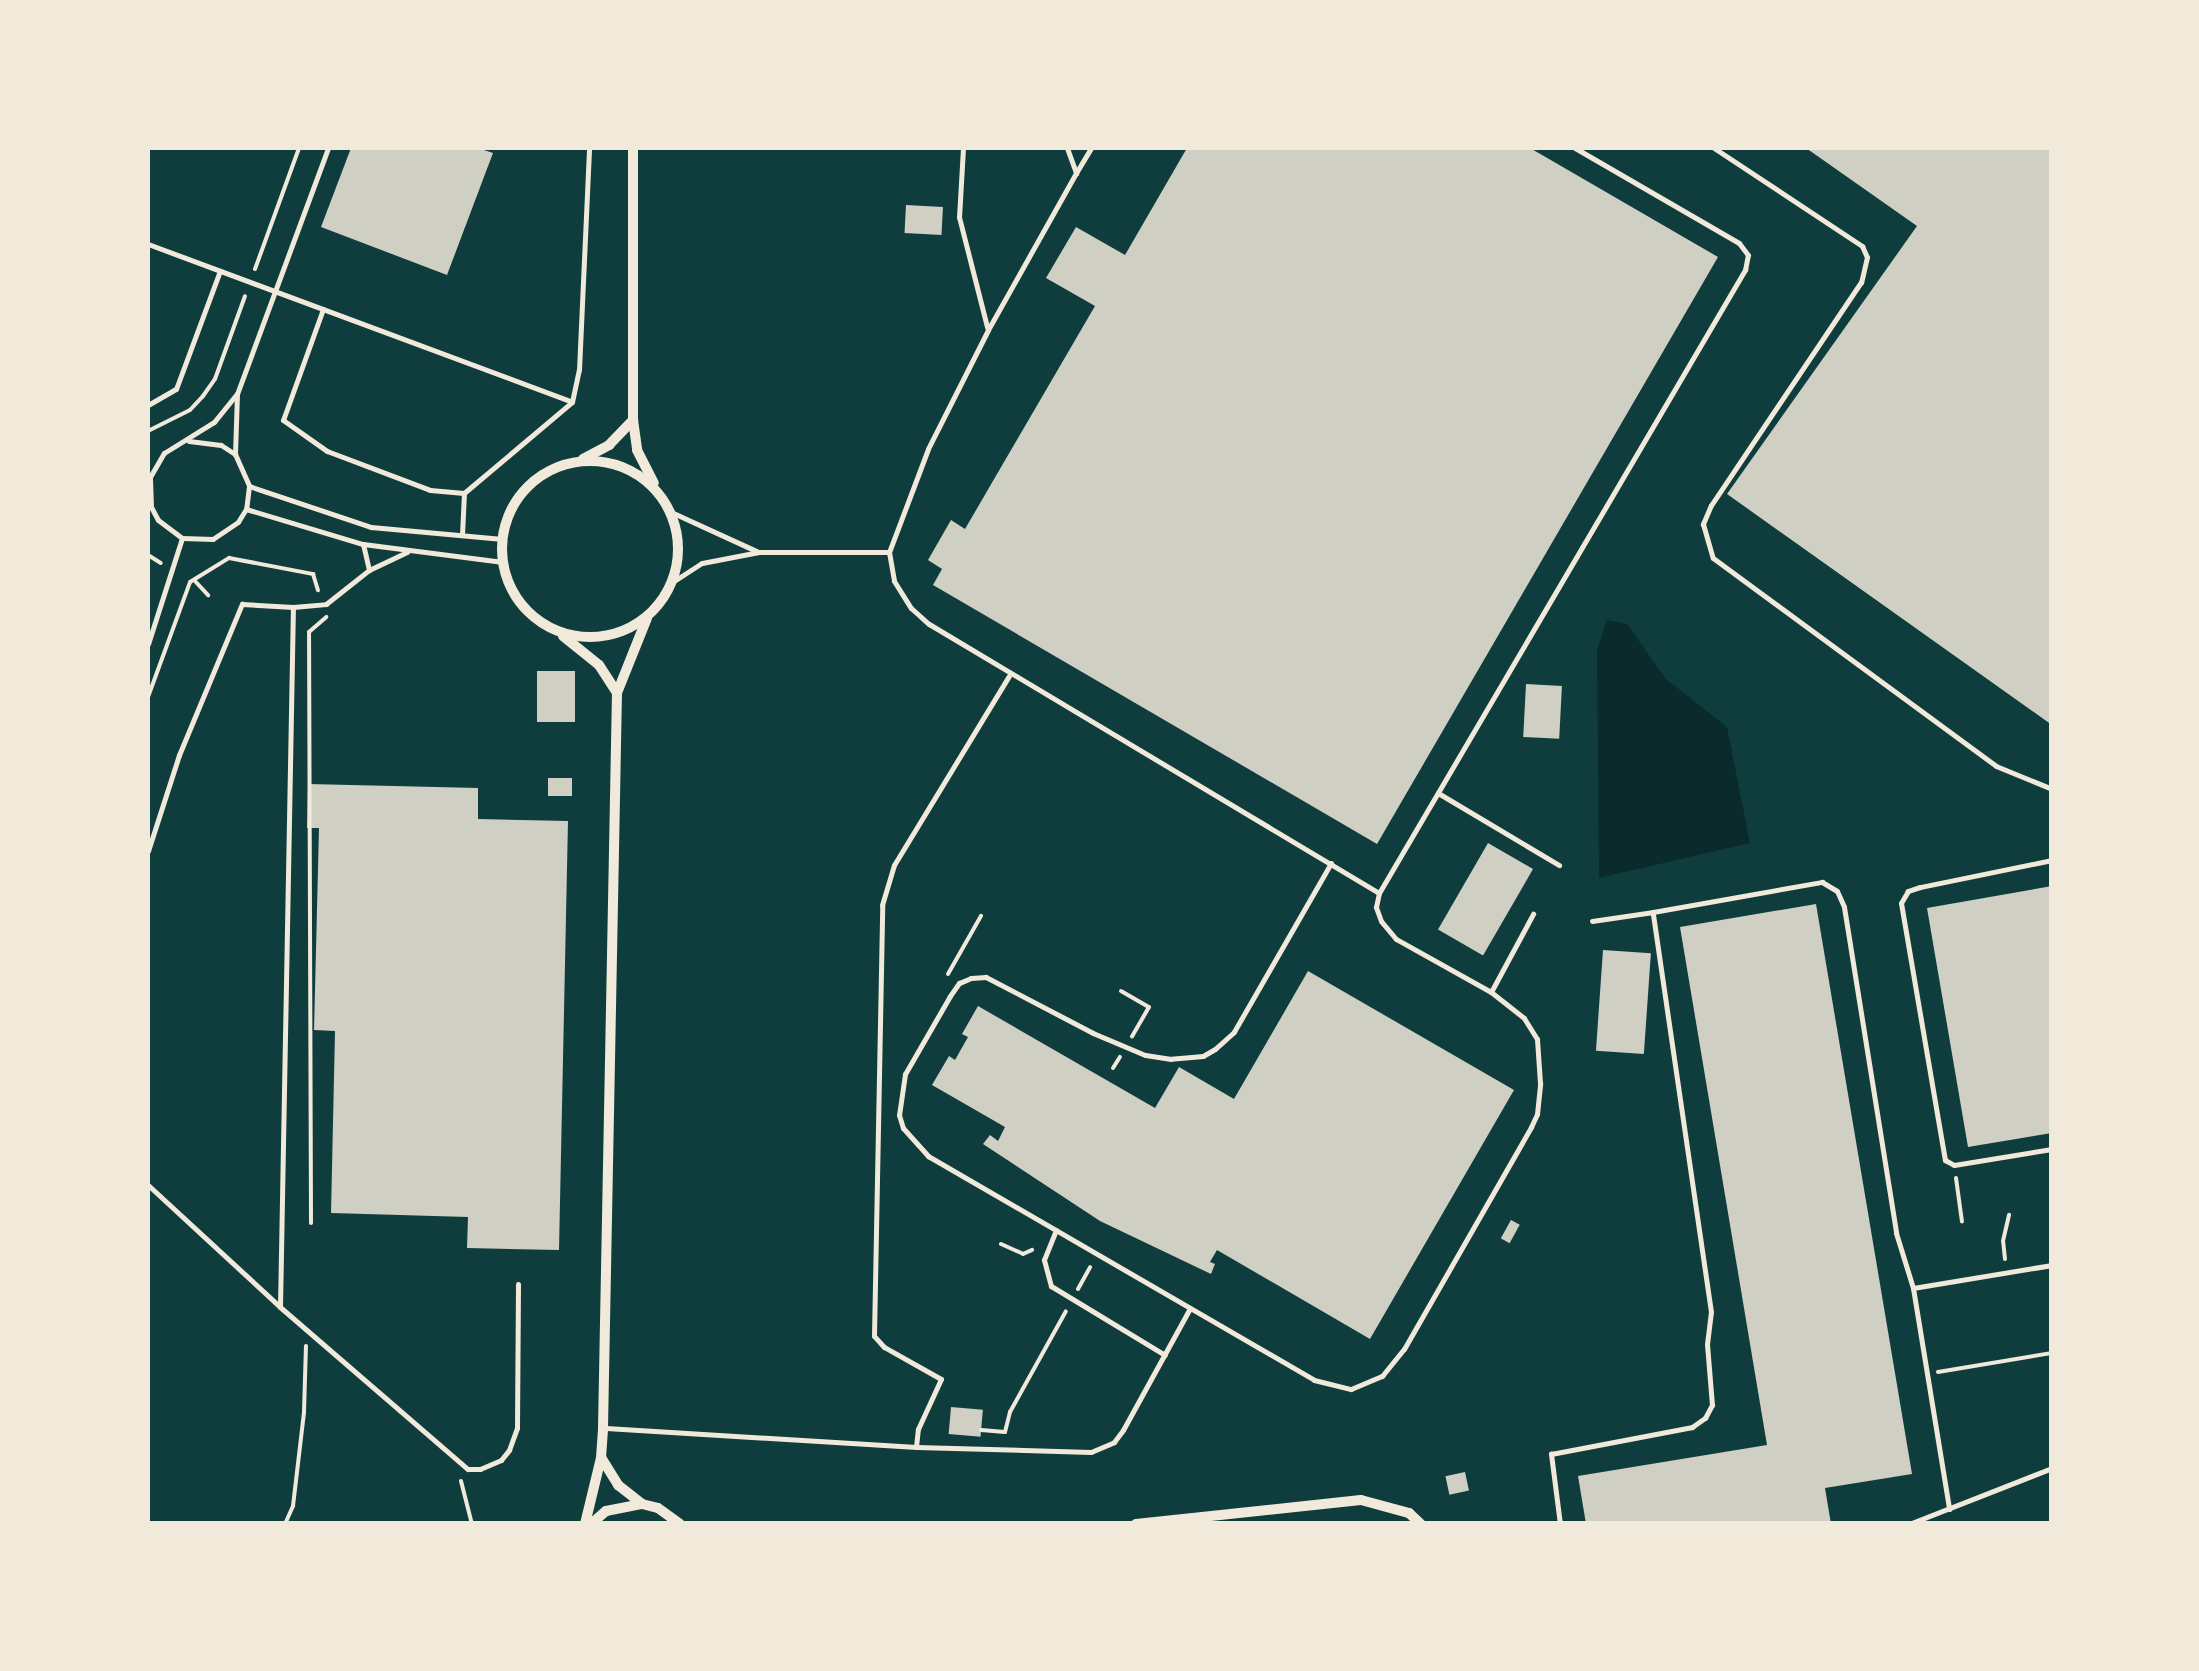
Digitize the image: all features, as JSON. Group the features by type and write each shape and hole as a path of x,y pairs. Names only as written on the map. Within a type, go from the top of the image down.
{"street":[{"path":"588,1524 603,1428 617,693 628,654 674,580 678,546 671,512 637,450 633,420 633,148"},
{"path":"617,693 598,665 521,605 503,562 502,539 514,506 536,480 609,446 633,420"},
{"path":"578,462 622,466 658,493"},
{"path":"559,632 604,637 647,618"},
{"path":"601,1458 618,1485 642,1504 658,1508 680,1524"},
{"path":"1136,1524 1361,1500 1409,1513 1421,1524"},
{"path":"588,1524 606,1511 642,1504"}],"lane":[{"path":"237,394 214,422 164,453 149,477 151,507 158,520 182,538 213,539 238,522 246,509 249,486 234,454 237,394 328,148"},
{"path":"323,310 283,420 328,451 430,490 464,492 572,402 579,370 589,148"},
{"path":"963,148 959,217 988,330"},
{"path":"1068,148 1076,173"},
{"path":"1092,148 988,330 928,449 889,552 894,581 911,608 1010,676 1380,893"},
{"path":"1331,863 1234,1032 1203,1056 1171,1059 1125,1048 986,977 971,978 960,983 950,996 906,1074 899,1092 899,1115 913,1142 928,1156 1332,1387 1350,1389 1382,1376 1404,1349 1538,1114 1537,1039 1524,1018 1491,992 1396,939 1381,921 1376,907 1380,893 1745,270 1748,255 1739,243 1575,148"},
{"path":"1714,148 1862,246 1867,257 1861,282 1712,506 1703,524 1713,558 1996,766 2052,789"},
{"path":"148,244 572,402"},
{"path":"148,405 176,389 220,271"},
{"path":"189,440 221,445 234,454"},
{"path":"249,486 371,527 502,539"},
{"path":"462,536 464,492"},
{"path":"246,509 363,544 503,562"},
{"path":"671,512 701,530 759,552"},
{"path":"148,644 182,538"},
{"path":"363,544 369,570"},
{"path":"148,850 180,755 242,604 326,604 369,570 406,552"},
{"path":"674,580 702,563 759,552 889,552"},
{"path":"280,1307 293,607"},
{"path":"916,1447 918,1428 941,1380 884,1347 874,1336 882,904 894,865 1010,676"},
{"path":"1438,793 1559,865"},
{"path":"2052,860 1920,887 1908,891 1901,903 1940,1151 1954,1166 2052,1150"},
{"path":"1592,921 1822,882 1837,890 1844,907 1896,1233 1913,1288 1949,1508"},
{"path":"1560,1524 1551,1454 1692,1427 1705,1418 1712,1404 1706,1344 1710,1312 1653,912"},
{"path":"1491,992 1532,914"},
{"path":"148,1185 280,1307 468,1469 480,1470 501,1460 510,1450 517,1428 518,1284"},
{"path":"1056,1230 1044,1260 1045,1276 1071,1302 1165,1354"},
{"path":"1913,1288 2052,1265"},
{"path":"603,1428 916,1447 1075,1453 1103,1449 1124,1430 1190,1308"},
{"path":"1909,1524 2052,1468"}],"path":[{"path":"148,431 190,410 215,379 299,148"},
{"path":"194,580 208,595"},
{"path":"947,975 982,916"},
{"path":"1113,1068 1149,1008 1121,992"},
{"path":"1954,1166 1962,1222"},
{"path":"2006,1273 2003,1242 2009,1215"},
{"path":"981,1430 1005,1432 1010,1412 1098,1254"},
{"path":"285,1524 293,1506 309,1370 304,1328"},
{"path":"1927,1374 2052,1354"},
{"path":"468,1469 461,1481 472,1524"}],"water":[{"path":"1607,620 1627,624 1666,679 1727,727 1750,843 1599,878 1597,649"}],"building":[{"path":"351,148 478,148 493,153 447,275 321,227"},
{"path":"1187,148 1530,148 1718,257 1377,844 933,585 942,569 928,560 951,520 965,529 1095,306 1046,278 1076,227 1125,255"},
{"path":"1806,148 2052,148 2052,725 1727,494 1917,226"},
{"path":"906,205 943,207 941,235 905,233"},
{"path":"537,671 575,671 575,722 537,722"},
{"path":"1526,684 1562,686 1559,739 1523,737"},
{"path":"548,778 572,778 572,796 548,796"},
{"path":"308,784 478,788 478,819 568,821 559,1250 467,1248 468,1217 331,1213 335,1031 314,1030 319,828 307,828"},
{"path":"1488,843 1533,869 1483,956 1438,930"},
{"path":"2052,886 2052,1133 1968,1147 1927,908"},
{"path":"1816,904 1912,1474 1825,1488 1831,1524 1586,1524 1578,1476 1767,1445 1680,927"},
{"path":"1603,950 1651,953 1644,1054 1596,1051"},
{"path":"1308,971 1514,1090 1370,1339 1217,1250 1210,1262 1215,1264 1211,1274 1100,1221 983,1144 990,1135 998,1141 1005,1127 932,1085 949,1056 955,1060 968,1037 962,1034 978,1006 1155,1108 1179,1067 1234,1099"},
{"path":"1511,1220 1520,1225 1510,1243 1501,1238"},
{"path":"951,1407 983,1410 981,1437 949,1434"},
{"path":"1465,1472 1469,1491 1449,1495 1445,1476"}]}
